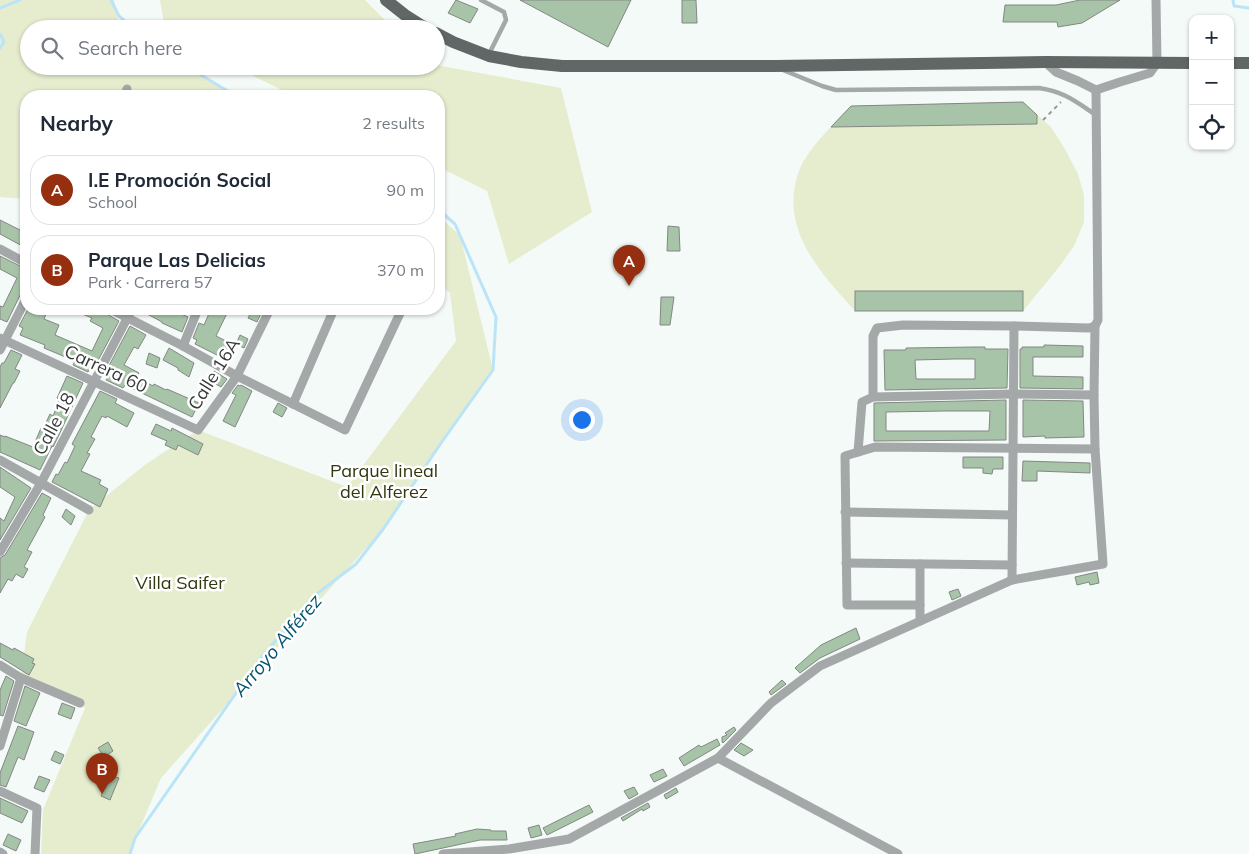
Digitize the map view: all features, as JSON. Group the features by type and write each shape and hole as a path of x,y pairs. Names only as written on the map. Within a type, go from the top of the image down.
{"main road":[{"path":"386,0 413,20"},
{"path":"445,38 489,56 521,62 562,66 775,66 1045,62 1189,63"},
{"path":"1234,63 1249,63"}],"street":[{"path":"1045,62 1056,72 1096,90 1150,73 1157,63 1156,0"},
{"path":"443,854 509,849 568,839 718,758 771,703 820,666 1012,580 1103,564 1095,449 1094,395 1095,326 1098,320 1096,90"},
{"path":"0,249 20,260"},
{"path":"0,350 2,339 20,309"},
{"path":"121,315 345,430 399,315"},
{"name":"Calle 18","path":"0,552 41,483 129,315"},
{"path":"183,346 196,315"},
{"name":"Calle 16A","path":"198,430 237,376 267,315"},
{"path":"292,404 331,315"},
{"path":"873,397 873,336 877,328 903,325 1089,328 1095,326"},
{"path":"1012,580 1014,326"},
{"name":"Carrera 60","path":"2,339 198,430"},
{"path":"858,452 862,402 873,397 1013,394 1094,395"},
{"path":"920,605 847,605 845,456 875,447 1095,449"},
{"path":"0,460 89,510"},
{"path":"845,512 1012,515"},
{"path":"846,563 1012,565"},
{"path":"920,564 920,621"},
{"path":"0,665 21,678 80,703"},
{"path":"0,746 21,678"},
{"path":"718,758 898,854"},
{"path":"0,791 37,808 35,854"}],"lane":[{"path":"481,0 504,12 506,20 489,56"},
{"path":"775,66 801,78 836,90 1039,88 1053,90 1067,96 1096,115"}],"path":[{"path":"1043,120 1067,96"}],"green space":[{"path":"0,0 114,0 118,20 20,20 20,75 198,75 227,90 20,90 20,199 0,197"},
{"path":"160,0 365,0 385,20 163,20"},
{"path":"445,67 561,88 592,212 509,264 487,191 445,170 445,90 282,90 251,75 445,75"},
{"path":"1023,102 1051,127 1078,174 1084,195 1084,222 1074,246 1059,267 1023,311 855,311 816,265 798,230 794,211 794,192 803,162 815,145 851,106"},
{"name":"Villa Saifer","path":"445,222 460,235 493,370 384,528 161,778 129,854 41,854 43,810 85,708 79,703 21,678 27,632 89,510 146,464 198,430 347,487 456,341 450,293 445,289"}],"building":[{"path":"456,0 478,9 470,23 448,13"},
{"path":"520,0 631,0 608,47"},
{"path":"682,0 696,0 697,23 682,23"},
{"path":"1080,0 1120,0 1082,23 1058,27 1057,22 1003,22 1005,5 1056,5"},
{"path":"1023,102 1037,115 1037,124 831,127 851,106"},
{"path":"0,220 20,230 20,245 0,234"},
{"path":"668,226 679,227 680,251 667,251"},
{"path":"0,256 20,266 20,295 7,322 0,319 0,306 3,307 17,278 0,269"},
{"path":"855,291 1023,291 1023,311 855,311"},
{"path":"661,297 674,297 670,325 660,325"},
{"path":"25,315 46,315 44,319 59,325 55,335 92,351 103,328 90,321 92,318 85,315 109,315 119,321 93,370 90,368 88,372 73,365 75,361 44,348 45,345 20,335 23,328 19,326"},
{"path":"149,315 184,315 188,317 182,332"},
{"path":"208,315 226,315 216,336 234,345 227,360 195,344 197,340 193,338 199,323 204,325"},
{"path":"250,315 260,315 257,322 248,318"},
{"path":"130,326 146,335 138,349 134,347 124,365 139,373 136,377 153,386 154,384 199,403 192,417 125,385 123,388 106,380 108,377 104,375"},
{"path":"240,335 248,339 244,348 236,344"},
{"path":"1044,345 1083,346 1083,357 1033,357 1033,376 1083,377 1083,389 1020,388 1020,349 1022,347 1044,347"},
{"path":"985,347 985,349 1008,349 1007,388 885,390 884,350 906,350 906,348","holes":["975,359 975,379 916,379 915,360"]},
{"path":"169,348 194,363 189,377 178,370 178,368 163,360"},
{"path":"11,350 22,355 15,369 20,371 0,408 0,367"},
{"path":"149,353 160,358 157,368 146,364"},
{"path":"214,371 227,379 221,387 209,380"},
{"path":"67,376 83,383 59,435 40,470 0,452 0,435 33,447 41,428 43,429 50,414 53,416 60,399 57,398"},
{"path":"238,385 252,391 235,427 223,421 236,395 232,393"},
{"path":"100,391 117,399 115,403 134,413 127,427 107,416 106,418 102,416 91,437 95,439 87,453 90,454 81,471 101,480 99,484 108,489 100,507 52,482 65,462 67,463 75,446 72,444"},
{"path":"1006,400 1006,440 874,441 874,403","holes":["990,411 989,431 886,431 886,412"]},
{"path":"1023,400 1083,401 1084,437 1023,437"},
{"path":"278,403 287,408 282,417 273,412"},
{"path":"156,424 171,431 172,428 203,444 198,455 178,445 176,450 165,445 167,441 151,434"},
{"path":"963,457 1003,457 1003,469 993,469 992,474 983,473 983,468 963,468"},
{"path":"1023,461 1090,463 1090,473 1037,471 1037,481 1022,481"},
{"path":"0,467 31,488 0,540 0,518 4,521 15,497 0,487"},
{"path":"42,493 51,498 43,515 45,517 27,550 32,552 24,567 28,569 23,578 16,574 12,581 8,579 0,593 0,558 5,555"},
{"path":"66,509 75,516 71,525 62,517"},
{"path":"1097,572 1099,583 1090,585 1089,582 1077,585 1075,577"},
{"path":"958,589 961,596 952,600 949,592"},
{"path":"856,628 860,639 820,658 800,673 795,668 821,645"},
{"path":"0,643 34,659 32,663 35,664 29,675 0,657"},
{"path":"6,676 14,681 3,716 0,715 0,690"},
{"path":"782,680 786,684 771,695 769,692"},
{"path":"25,686 40,693 26,726 14,721"},
{"path":"62,703 75,708 71,719 58,714"},
{"path":"18,726 34,732 24,760 18,757 6,787 0,785 0,773"},
{"path":"734,727 736,730 723,743 722,737 727,735 725,733"},
{"path":"717,739 720,745 684,766 679,758 699,745 701,747"},
{"path":"108,742 113,751 104,757 98,748"},
{"path":"741,743 753,750 744,756 734,750"},
{"path":"55,751 64,755 60,764 51,760"},
{"path":"663,769 667,776 654,782 650,775"},
{"path":"110,775 119,778 110,800 101,796"},
{"path":"39,776 50,780 44,792 34,788"},
{"path":"634,787 638,794 629,799 624,791"},
{"path":"676,788 678,792 666,799 664,795"},
{"path":"0,798 28,811 22,823 0,813"},
{"path":"648,803 650,807 643,811 642,809 623,821 621,818"},
{"path":"589,805 593,812 547,835 543,828"},
{"path":"539,825 542,835 531,838 528,828"},
{"path":"477,829 506,831 507,840 480,840 415,854 413,844 456,836 455,834"},
{"path":"8,834 21,840 16,851 3,845"}],"waterway":[{"path":"0,8 20,0"},
{"name":"Arroyo Alférez","path":"111,0 119,16 124,20"},
{"path":"1233,0 1234,6 1249,8"},
{"path":"0,34 4,42 0,48"},
{"name":"Arroyo Alférez","path":"201,75 226,90"},
{"name":"Arroyo Alférez","path":"130,854 135,838 259,660 314,596 356,564 384,528 493,370 496,317 455,224 445,215"}],"place":[{"name":"I.E Promoción Social","path":"629,286"},
{"name":"Parque Las Delicias","path":"102,794"}],"park label":[{"name":"Parque lineal del Alferez","path":"384,481"}]}
